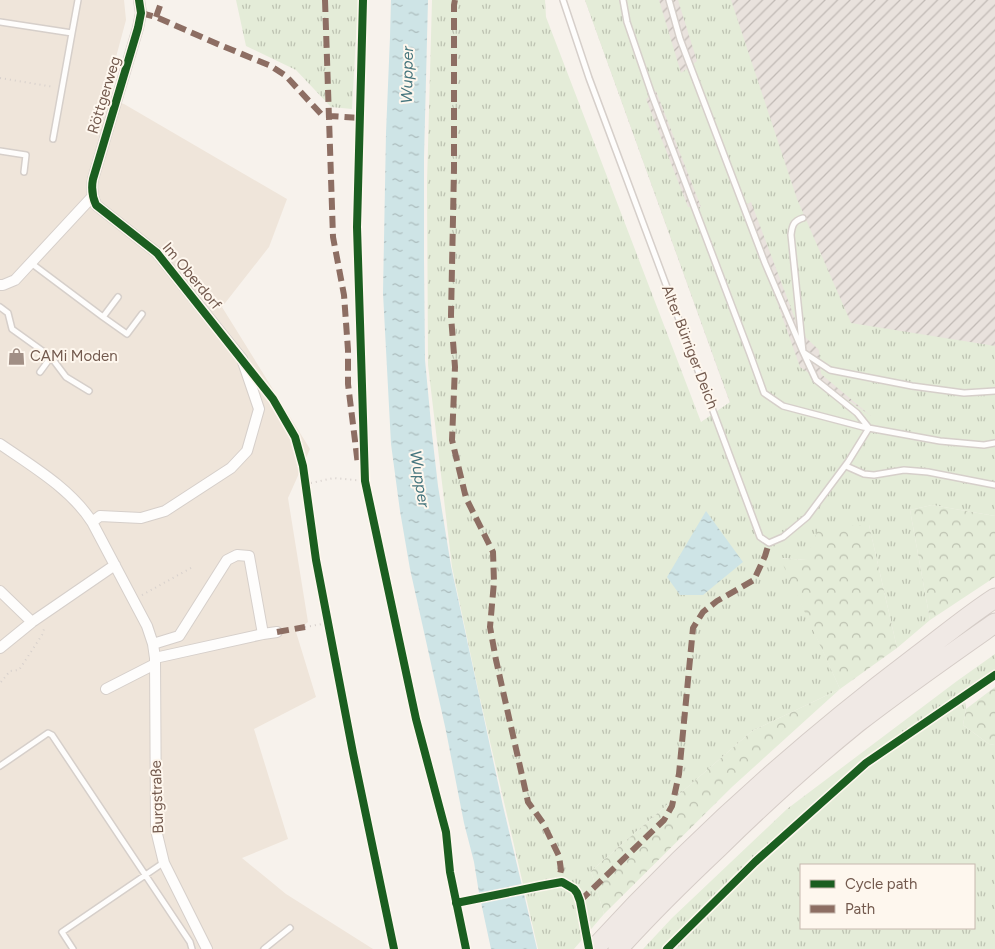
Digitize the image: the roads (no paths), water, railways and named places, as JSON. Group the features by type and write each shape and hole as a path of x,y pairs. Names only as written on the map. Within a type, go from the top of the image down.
{"highway":[{"path":"621,937 665,874 726,815 808,743 882,682 995,598"},
{"path":"594,949 621,937 789,782 857,724 932,667 995,624"}],"street":[{"name":"Röttgerweg","path":"92,197 93,179 138,28 141,13 139,0"},
{"path":"0,285 15,280 92,197"},
{"name":"Im Oberdorf","path":"92,197 96,206 158,253 224,336 242,359 259,409 247,451 231,468 165,511 141,518 100,516 92,522"},
{"name":"Burgstraße","path":"0,444 40,472 82,508 92,522 147,626 153,644 155,661 156,830 164,863 207,949"},
{"path":"153,644 179,636 227,560 237,555 249,556 263,634"},
{"path":"0,648 32,622 114,565"},
{"path":"0,591 32,622"},
{"path":"106,689 155,661 277,632"}],"lane":[{"path":"53,139 78,0"},
{"name":"Alter Bürriger Deich","path":"563,0 589,78 760,537 769,544 783,537 807,517 846,466 869,428"},
{"path":"623,0 627,22 652,95 764,393 783,406 869,428 940,441 984,445 995,443"},
{"path":"669,0 680,39 764,263 816,380 857,413 869,428"},
{"path":"0,22 72,33"},
{"path":"0,151 26,155 24,172"},
{"path":"803,218 797,220 792,225 791,235 803,352"},
{"path":"31,263 127,334 142,314"},
{"path":"103,317 118,297"},
{"path":"0,307 8,313 12,329 51,357 66,378 89,391"},
{"path":"803,352 830,370 912,386 964,393 995,391"},
{"path":"40,372 51,357"},
{"path":"846,466 864,474 874,475 904,470 928,472 995,485"},
{"path":"0,766 48,733 52,735 146,874 190,942 192,949"},
{"path":"73,949 62,932 164,863"},
{"path":"264,949 290,928"}],"water":[{"name":"Wupper","path":"391,0 428,0 424,158 424,259 425,360 432,434 451,566 503,806 537,949 491,949 474,862 410,569 400,511 391,444 383,293"},
{"path":"706,511 743,562 703,595 680,595 667,577"}],"place":[{"name":"CAMi Moden","path":"16,356"}]}
